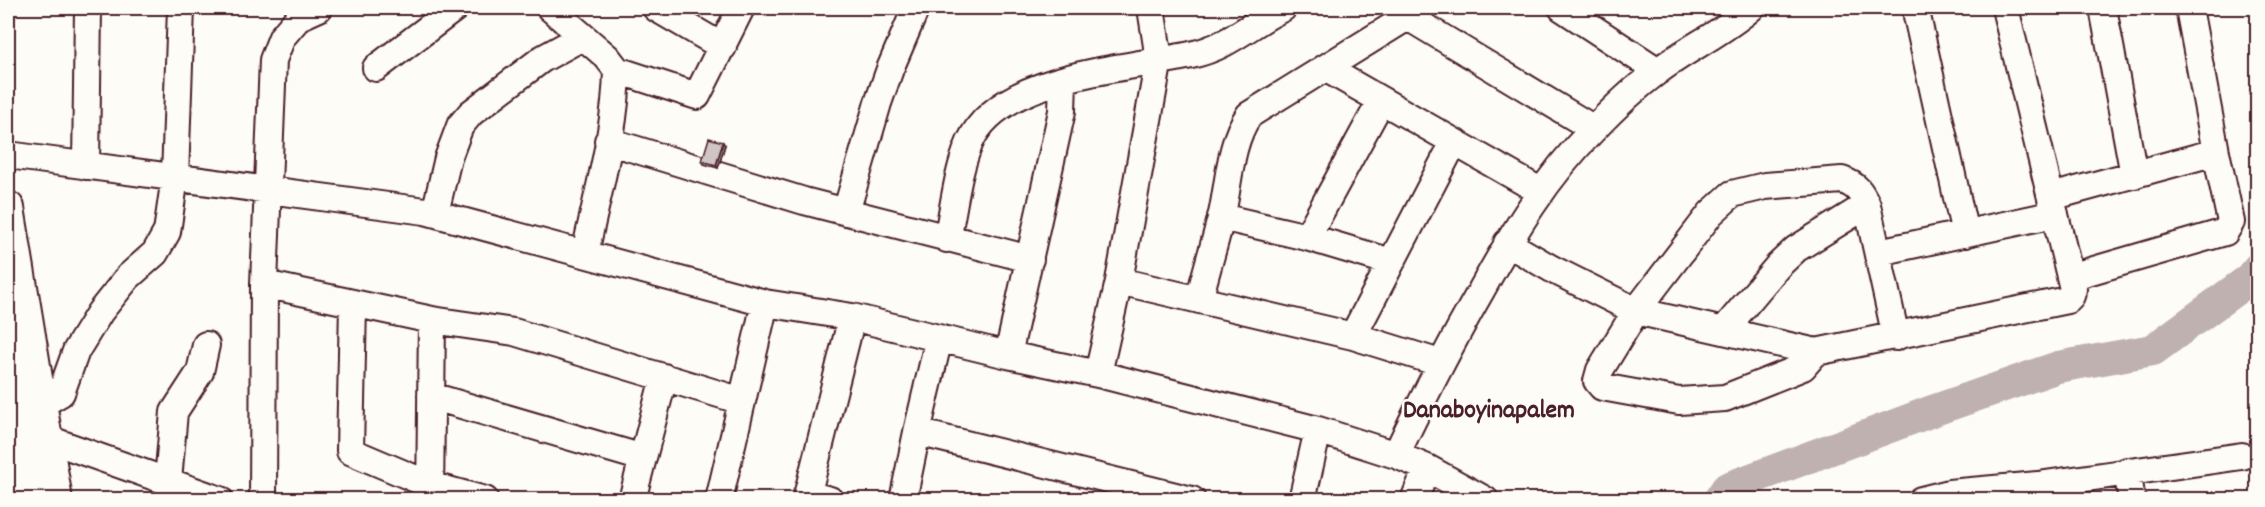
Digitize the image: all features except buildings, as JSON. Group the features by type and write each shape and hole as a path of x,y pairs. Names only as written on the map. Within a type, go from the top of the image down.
{"main road":[{"path":"8,208 56,500"},
{"path":"8,351 33,500"}],"street":[{"path":"86,166 88,8"},
{"path":"40,405 61,393 76,351 100,312 128,277 155,253 167,232 175,177 181,8"},
{"path":"376,68 455,8"},
{"path":"550,8 607,57 617,70 697,96 741,8"},
{"path":"656,8 723,47"},
{"path":"846,212 886,81 916,8"},
{"path":"1098,374 1119,281 1160,59 1151,8"},
{"path":"948,239 963,163 970,141 980,125 995,109 1014,97 1063,80 1111,68 1191,55 1224,44 1283,8"},
{"path":"1396,455 1440,363 1507,243 1540,191 1594,129 1658,71 1730,26 1751,8"},
{"path":"1507,243 1636,311 1816,352 2067,300 2072,296 2073,289 2005,8"},
{"path":"2103,8 2134,175"},
{"path":"2070,277 2225,231 2231,222 2189,8"},
{"path":"1570,9 1658,71"},
{"path":"263,500 264,284 273,60 282,37 302,11"},
{"path":"1198,300 1221,217 1242,125 1249,115 1415,12 1594,129"},
{"path":"1917,16 1965,234"},
{"path":"435,213 448,158 460,126 471,113 542,59 582,37"},
{"path":"1325,68 1540,191"},
{"path":"585,254 608,141 617,89 617,70"},
{"path":"1008,355 1062,111 1063,80"},
{"path":"1307,237 1382,101"},
{"path":"608,141 846,212 1030,259"},
{"path":"1353,336 1390,261 1454,142"},
{"path":"1879,252 1965,234 2053,206 2134,175 2216,152"},
{"path":"8,155 435,213 765,303 852,317 1008,355 1098,374 1318,430 1396,455 1427,468 1485,500"},
{"path":"1816,352 1803,367 1725,398 1679,402 1602,387 1598,381 1600,370 1636,311 1711,213 1732,194 1765,186 1842,180 1852,183 1860,190 1868,205 1896,337"},
{"path":"1724,330 1778,266 1796,249 1868,205"},
{"path":"1221,217 1307,237 1390,261"},
{"path":"1119,281 1353,336 1440,363"},
{"path":"264,284 432,321 514,332 742,401"},
{"path":"719,500 765,303"},
{"path":"353,304 350,451 430,492 485,500"},
{"path":"814,498 852,317"},
{"path":"430,492 432,321"},
{"path":"903,500 939,338"},
{"path":"168,481 174,412 200,372 206,345"},
{"path":"632,500 664,377"},
{"path":"431,396 643,458"},
{"path":"1302,500 1318,430"},
{"path":"917,432 1115,491 1192,500"},
{"path":"45,438 220,500"},
{"path":"1921,500 1950,496 2039,492 2127,471 2242,456"},
{"path":"1414,500 1427,468"},
{"path":"2127,471 2132,500"}],"waterway":[{"path":"1719,500 1727,488 1935,410 2058,367 2153,350 2247,281 2258,268"}],"district":[{"name":"Danaboyinapalem","path":"1489,411"}]}
